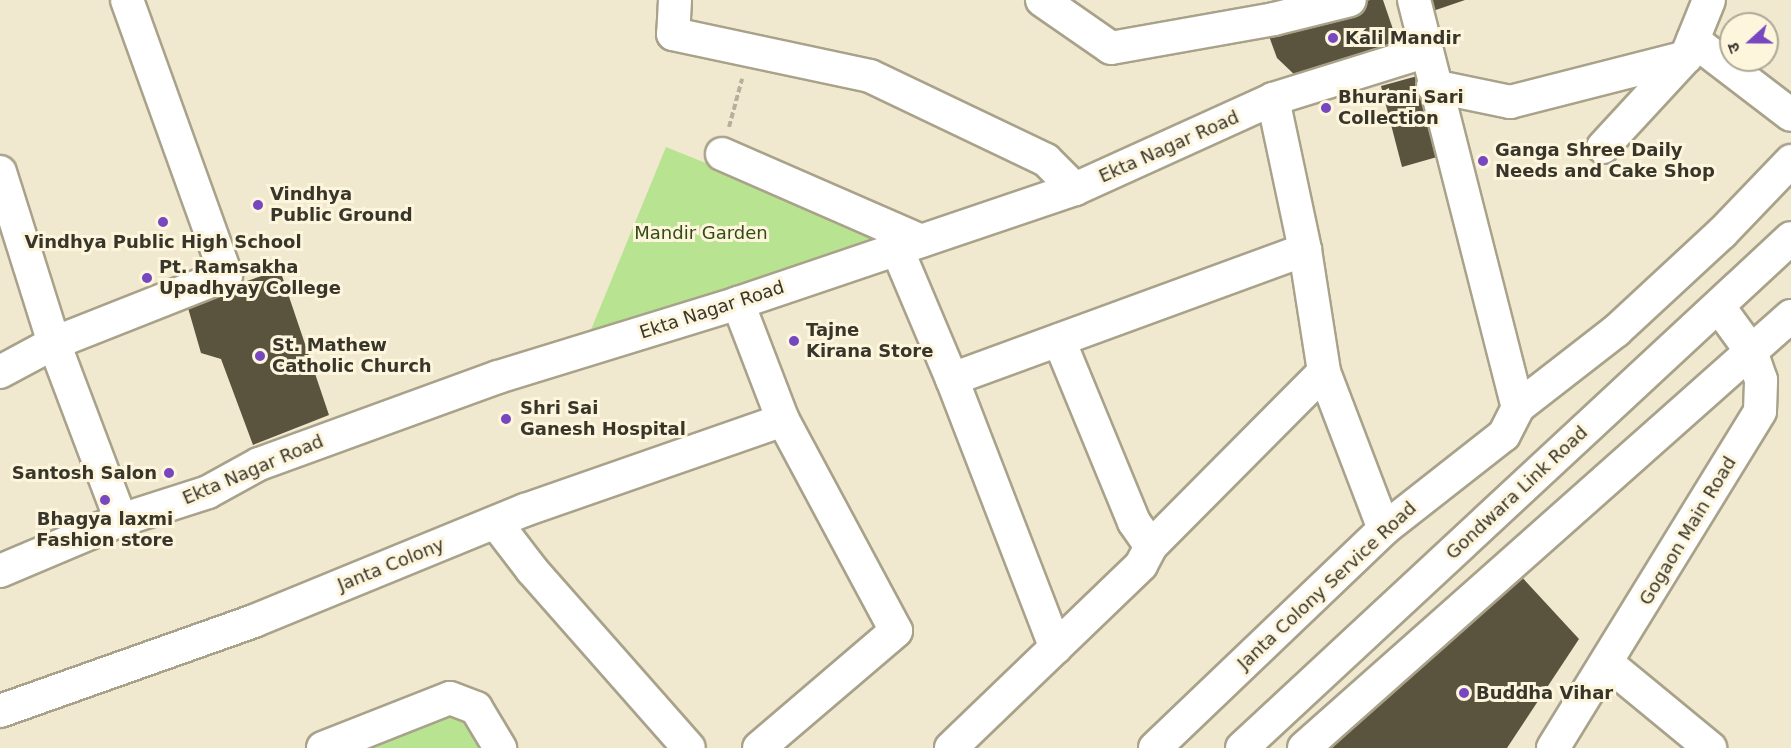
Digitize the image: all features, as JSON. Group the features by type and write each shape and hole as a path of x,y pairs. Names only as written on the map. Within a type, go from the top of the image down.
{"street":[{"path":"0,372 54,343 226,275 127,0"},
{"path":"675,0 673,34 870,76 1046,160 1075,189"},
{"path":"1042,0 1111,48 1274,19 1350,0"},
{"path":"1414,0 1424,52 1518,407"},
{"path":"1603,147 1689,49 1709,0"},
{"path":"1433,86 1510,102 1689,49 1791,115"},
{"name":"Ekta Nagar Road","path":"0,571 122,520 208,492 259,464 498,377 738,303 1075,189 1273,99 1424,52"},
{"path":"1273,99 1305,250 1324,372 1384,529"},
{"path":"722,154 909,245 952,379 1056,648"},
{"name":"Janta Colony Service Road","path":"1155,748 1384,529 1504,435 1518,407 1616,330 1722,233 1791,161"},
{"path":"0,172 54,343 122,520"},
{"name":"Gondwara Link Road","path":"1242,748 1791,238"},
{"path":"952,379 1305,250"},
{"path":"738,303 783,420 896,631 759,748"},
{"name":"Gogaon Main Road","path":"1552,748 1760,411 1761,380 1751,351 1719,307"},
{"path":"1304,748 1791,316"},
{"path":"1059,340 1134,522 1151,546"},
{"path":"951,748 1141,565 1151,546 1324,372"},
{"name":"Janta Colony","path":"0,711 254,621 496,523 783,420"},
{"path":"496,523 532,570 689,748"},
{"path":"1606,663 1710,748"},
{"path":"323,748 450,698 476,708 500,748"}],"path":[{"path":"722,154 750,50"}],"green space":[{"name":"Mandir Garden","path":"666,147 897,240 588,337"},
{"path":"450,698 500,748 323,748"}],"building":[{"name":"Kali Mandir","path":"1370,0 1383,0 1399,47 1298,78 1277,58 1266,28"},
{"path":"1424,0 1465,0 1427,13"},
{"path":"1421,75 1437,157 1402,167 1381,86"},
{"name":"St. Mathew Catholic Church","path":"280,270 329,415 253,445 221,359 201,353 186,301"},
{"name":"Buddha Vihar","path":"1519,574 1579,639 1507,748 1324,748"}],"place":[{"name":"Kali Mandir","path":"1333,38"},
{"name":"Bhurani Sari Collection","path":"1326,108"},
{"name":"Ganga Shree Daily Needs and Cake Shop","path":"1483,161"},
{"name":"Vindhya Public Ground","path":"258,205"},
{"name":"Vindhya Public High School","path":"163,222"},
{"name":"Pt. Ramsakha Upadhyay College","path":"147,278"},
{"name":"Tajne Kirana Store","path":"794,341"},
{"name":"St. Mathew Catholic Church","path":"260,356"},
{"name":"Shri Sai Ganesh Hospital","path":"506,419"},
{"name":"Santosh Salon","path":"169,473"},
{"name":"Bhagya laxmi Fashion store","path":"105,500"},
{"name":"Buddha Vihar","path":"1464,693"}]}
